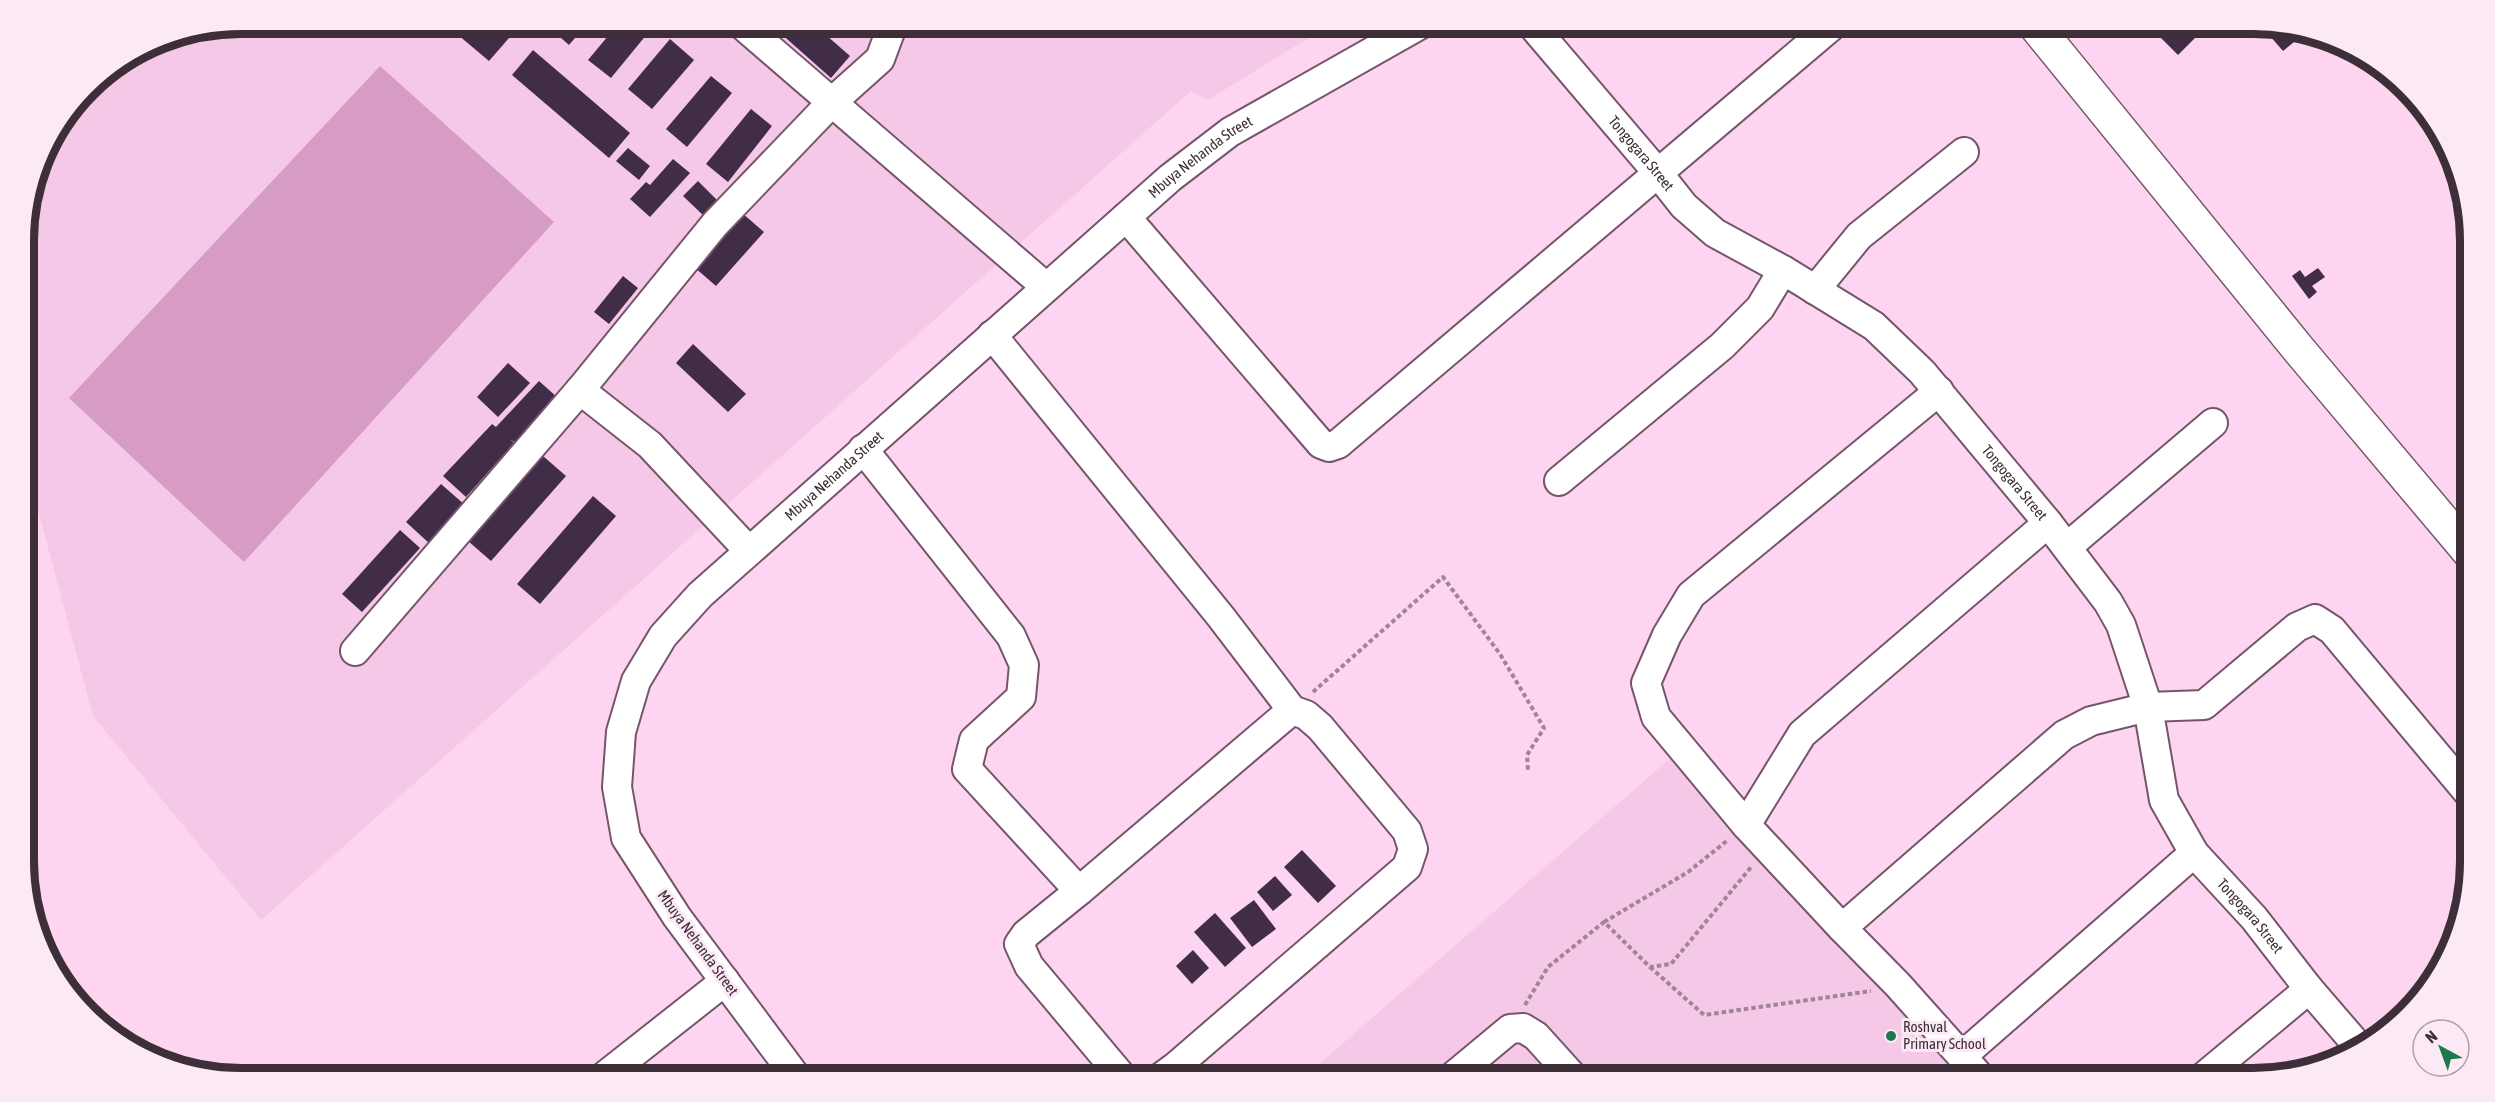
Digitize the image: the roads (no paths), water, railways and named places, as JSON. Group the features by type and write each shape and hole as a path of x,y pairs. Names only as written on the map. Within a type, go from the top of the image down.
{"main road":[{"path":"2042,34 2300,351 2460,541"}],"street":[{"path":"753,34 1046,287"},
{"path":"355,651 580,390 715,224 832,102 880,59 889,34"},
{"name":"Mbuya Nehanda Street","path":"789,1068 676,917 626,838 617,788 621,732 636,681 663,636 700,595 1170,178 1230,132 1403,34"},
{"name":"Tongogara Street","path":"1540,34 1684,206 1715,232 1875,326 1939,391 2048,523 2108,602 2121,625 2148,707 2164,800 2194,853 2254,918 2309,989 2354,1041"},
{"path":"1126,217 1321,444 1329,447 1338,444 1822,34"},
{"path":"1815,290 1859,236 1964,152"},
{"path":"1559,481 1722,346 1760,308 1783,270"},
{"path":"992,335 1221,617 1292,710 1306,715 1320,727 1407,831 1413,849 1407,867 1174,1068"},
{"path":"580,390 650,445 749,551"},
{"path":"1939,391 1691,596 1667,635 1646,683 1656,717 1746,825 1898,985 1972,1067"},
{"path":"2067,547 2212,423"},
{"path":"863,449 1011,636 1024,665 1021,697 974,740 967,769 1079,891"},
{"path":"1746,825 1802,734 2048,523"},
{"path":"1842,928 2064,735 2091,721 2148,707 2204,705 2297,627 2315,620 2332,630 2460,783"},
{"path":"1114,1068 1029,966 1019,944 1026,934 1292,710"},
{"path":"1962,1056 2194,853"},
{"path":"615,1068 725,981"},
{"path":"2215,1067 2309,989"},
{"path":"1464,1067 1510,1029 1523,1028 1536,1036 1564,1067"}],"place":[{"name":"Roshval Primary School","path":"1891,1036"}]}
